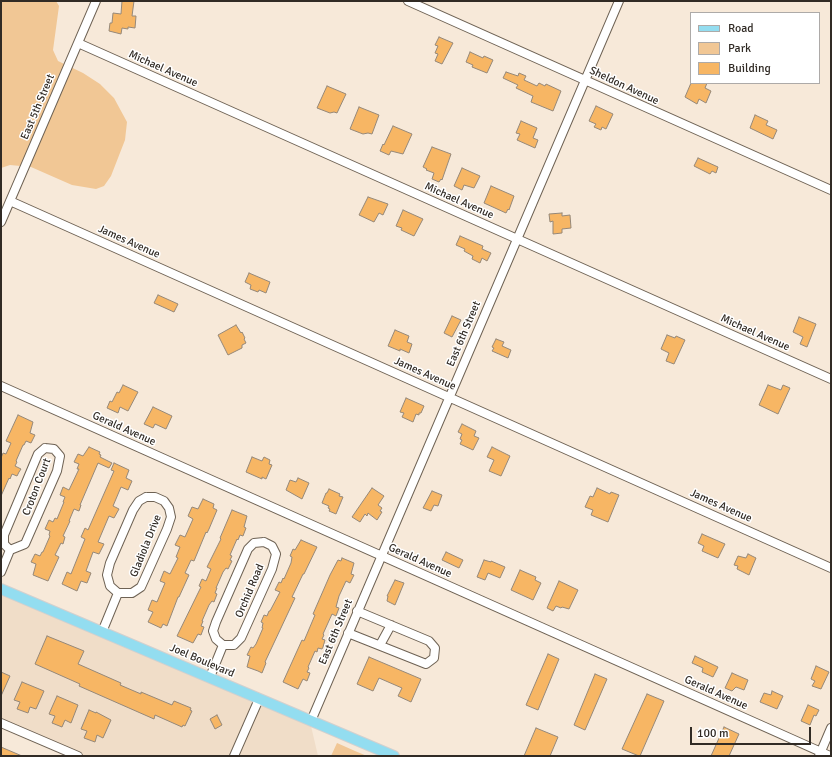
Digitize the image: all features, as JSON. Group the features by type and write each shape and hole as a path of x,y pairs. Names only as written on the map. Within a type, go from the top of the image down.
{"main road":[{"name":"Joel Boulevard","path":"1,589 394,756"}],"street":[{"name":"East 5th Street","path":"1,222 96,1"},
{"name":"Sheldon Avenue","path":"408,1 831,190"},
{"name":"East 6th Street","path":"311,721 619,1"},
{"name":"Michael Avenue","path":"78,43 831,379"},
{"name":"James Avenue","path":"10,201 831,568"},
{"name":"Gerald Avenue","path":"1,386 820,754 830,756"},
{"name":"Croton Court","path":"45,448 54,449 60,456 57,471 29,536 25,544 10,550 4,544 4,535 38,454 45,448"},
{"name":"Gladiola Drive","path":"146,497 156,497 164,501 169,508 170,517 167,529 142,587 132,594 118,593 110,586 107,575 110,563 139,501 146,497"},
{"name":"Orchid Road","path":"264,542 272,546 276,554 272,569 241,638 234,645 223,645 216,639 213,631 216,622 248,549 254,543 264,542"},
{"path":"1,572 10,550"},
{"path":"102,632 118,593"},
{"path":"348,633 426,664 434,658 435,648 429,641 357,611"},
{"path":"380,645 391,625"},
{"path":"210,678 223,645"},
{"path":"234,756 259,698"},
{"path":"1,723 78,756"},
{"path":"820,754 831,728"}],"shaded area":[{"path":"1,593 311,726 318,756 69,756 1,726"}],"green space":[{"path":"1,1 56,1 59,6 53,50 58,61 83,73 100,84 114,98 127,122 125,140 111,176 104,186 96,189 72,185 31,167 10,165 1,168"},
{"path":"337,743 355,751 367,756 331,756"}],"building":[{"path":"122,1 134,1 132,16 136,16 135,28 122,28 121,34 109,31 113,13 121,14"},
{"path":"439,37 453,43 442,64 435,61 438,54 435,53 438,46 435,45"},
{"path":"470,52 483,58 484,56 493,60 487,73 472,67 473,65 466,62"},
{"path":"506,72 518,76 519,73 526,76 524,80 537,86 539,83 545,86 546,84 561,91 553,111 531,102 533,96 516,88 518,85 503,78"},
{"path":"691,84 707,84 705,88 711,91 706,103 699,99 697,104 685,97"},
{"path":"327,86 346,94 337,113 330,113 317,108"},
{"path":"596,106 613,114 606,129 602,127 601,130 594,127 596,124 589,121"},
{"path":"359,107 379,115 372,134 363,134 350,129"},
{"path":"755,115 768,121 766,125 777,130 773,139 750,128"},
{"path":"521,121 537,128 533,138 538,140 535,148 517,140 520,134 516,133"},
{"path":"393,126 412,134 403,154 391,151 389,155 380,151"},
{"path":"432,147 451,154 442,180 441,179 439,182 432,179 434,173 423,167"},
{"path":"698,158 718,167 716,173 712,171 710,174 694,166"},
{"path":"462,168 480,176 474,188 464,185 462,190 454,186"},
{"path":"491,186 514,196 509,210 508,209 506,213 484,203"},
{"path":"368,197 388,204 383,215 379,213 374,222 359,215"},
{"path":"403,210 423,219 414,236 396,226"},
{"path":"562,213 562,216 570,215 571,228 562,229 562,233 553,234 553,221 550,222 549,214"},
{"path":"460,236 483,246 482,249 491,253 487,261 482,258 480,263 472,259 473,256 464,251 465,249 456,245"},
{"path":"249,273 270,282 266,293 259,290 258,292 250,289 251,285 245,282"},
{"path":"158,295 178,304 174,312 154,303"},
{"path":"452,316 461,320 452,337 444,333"},
{"path":"799,317 816,324 807,347 800,344 803,337 793,332"},
{"path":"236,325 241,333 242,332 246,343 242,345 242,348 228,355 218,335"},
{"path":"395,330 409,336 407,342 412,344 409,353 388,346"},
{"path":"667,335 675,338 676,336 685,340 674,364 666,361 669,353 661,349"},
{"path":"496,339 504,342 502,346 511,350 508,358 492,351 494,348 492,347"},
{"path":"123,385 138,392 128,411 120,407 118,413 107,408 110,401 112,402 117,392 119,393"},
{"path":"768,385 781,390 783,385 790,388 778,414 759,405"},
{"path":"406,398 424,406 419,415 416,414 413,422 402,417 404,413 400,412"},
{"path":"153,407 172,416 166,429 155,424 153,428 144,424"},
{"path":"18,415 33,422 30,433 35,435 31,443 26,441 23,445 15,466 21,469 17,476 12,474 10,479 9,478 1,496 1,458 3,453 6,454 11,443 6,441"},
{"path":"462,424 476,431 474,436 479,438 473,450 460,444 462,434 458,432"},
{"path":"89,447 100,452 100,457 112,463 109,468 98,463 80,505 79,511 74,509 63,536 65,537 63,544 61,543 55,555 59,557 48,581 33,575 36,564 31,562 35,554 40,556 43,552 50,536 50,531 45,529 49,520 53,522 55,518 57,519 65,497 60,495 63,487 69,490 79,469 77,469 79,464 74,462 78,454 83,456"},
{"path":"492,447 510,456 501,476 489,471 494,460 487,457"},
{"path":"252,457 262,461 264,457 270,460 269,464 272,465 266,479 262,477 262,479 246,472"},
{"path":"114,463 129,470 126,478 132,481 128,490 121,487 113,506 119,509 114,518 109,516 98,542 104,544 99,554 93,552 86,571 91,573 87,583 81,581 77,591 62,584 67,572 71,574 85,539 81,537 85,528 88,530 114,471 111,470"},
{"path":"298,478 309,483 302,499 286,490 290,480 296,482"},
{"path":"372,488 384,496 378,505 382,508 380,511 382,512 377,520 368,513 367,516 365,514 360,522 352,517"},
{"path":"597,488 610,494 611,492 619,495 608,522 591,515 593,510 585,507 590,496 593,497"},
{"path":"329,489 343,497 336,514 329,511 329,506 322,503"},
{"path":"432,491 442,495 438,506 434,505 431,511 423,508"},
{"path":"203,499 214,504 213,508 217,510 194,561 191,560 185,573 189,575 178,597 167,626 163,624 161,628 148,622 153,612 148,610 152,600 157,602 165,583 160,581 164,571 170,574 178,558 176,557 180,547 175,545 180,535 185,537 193,519 188,516 192,507 198,509"},
{"path":"232,510 247,516 244,527 246,528 243,536 240,535 238,540 237,539 230,555 232,556 230,560 232,561 228,569 226,568 223,572 216,588 215,593 217,594 214,602 212,601 209,605 202,621 201,626 204,627 201,635 198,634 193,643 177,636 201,587 199,586 202,579 206,581 211,569 207,567 221,539 220,538"},
{"path":"702,534 725,544 718,558 702,551 704,546 698,543"},
{"path":"301,540 317,547 292,597 295,598 265,662 266,663 262,673 247,667 250,656 247,655 251,647 253,648 256,644 263,628 263,623 261,622 264,615 267,616 280,592 275,590 279,582 281,583 283,578 284,579 291,563 292,557 290,556 293,549 295,550"},
{"path":"446,552 463,560 459,568 442,560"},
{"path":"748,554 756,558 749,575 737,569 738,566 734,565 738,556 746,558"},
{"path":"342,558 354,563 351,574 354,575 350,583 346,581 339,596 336,607 339,608 336,616 332,614 323,634 322,639 325,640 322,649 318,648 317,652 315,651 308,667 307,672 310,673 307,681 303,679 298,689 283,682 302,640 304,641 315,615 313,614 330,575 338,560 341,561"},
{"path":"484,560 491,561 505,567 500,578 488,573 485,580 477,577"},
{"path":"520,570 536,577 535,580 541,583 533,600 511,590"},
{"path":"395,580 404,583 395,605 387,601 387,596"},
{"path":"559,581 578,590 569,609 556,606 553,611 547,608"},
{"path":"47,636 84,651 78,664 121,683 120,685 172,705 174,701 191,708 190,710 192,711 185,726 183,725 182,727 155,715 154,719 79,686 80,684 35,664"},
{"path":"548,654 559,659 538,710 526,705"},
{"path":"695,656 718,667 713,677 702,672 703,668 692,663"},
{"path":"369,657 421,679 411,702 398,696 402,688 379,678 373,691 357,684"},
{"path":"816,666 829,672 821,689 812,686 815,681 811,679"},
{"path":"1,672 10,676 1,696"},
{"path":"732,673 748,680 744,690 736,687 732,691 725,688"},
{"path":"595,674 607,679 585,730 574,725"},
{"path":"22,682 44,691 36,709 30,707 28,713 17,709 20,702 14,700"},
{"path":"772,691 783,696 777,709 760,702 764,693 771,695"},
{"path":"647,694 664,701 639,756 622,749"},
{"path":"57,696 78,705 71,723 65,720 62,727 52,723 55,716 49,714"},
{"path":"808,705 819,710 816,716 814,715 810,725 801,721"},
{"path":"89,710 111,720 103,738 97,735 95,742 84,738 87,731 81,729"},
{"path":"217,715 222,725 215,729 210,719"},
{"path":"724,727 739,734 729,756 711,756"},
{"path":"536,728 558,737 550,756 524,756"},
{"path":"1,747 22,756 1,756"}]}
